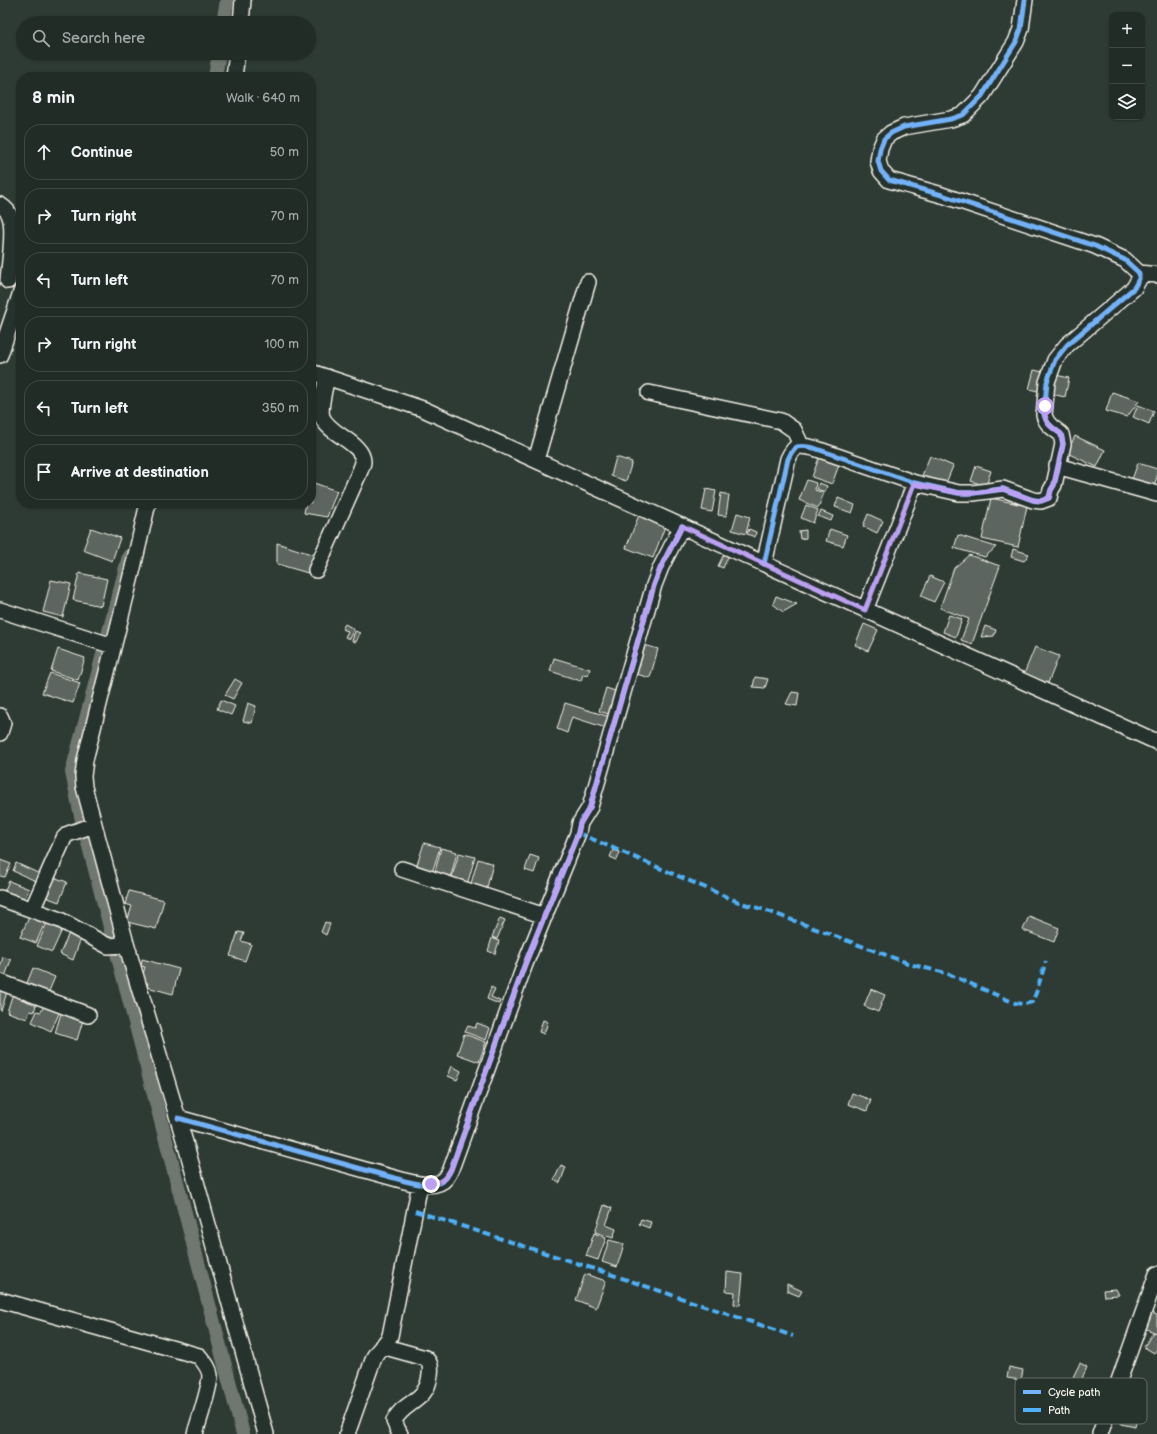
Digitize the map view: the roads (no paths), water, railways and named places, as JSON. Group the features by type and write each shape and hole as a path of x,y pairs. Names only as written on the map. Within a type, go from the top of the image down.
{"street":[{"path":"241,16 244,0"},
{"path":"1025,0 1021,30 1016,42 982,96 963,114 951,120 904,127 891,133 884,139 880,148 878,161 881,172 889,180 942,195 1095,246 1125,260 1139,274 1157,275"},
{"path":"235,72 236,60"},
{"path":"0,205 7,211 10,217 10,281"},
{"path":"764,564 788,459 793,449 801,445 814,448 914,484 959,493 973,493 1003,489 1027,499 1041,501 1049,498 1054,485 1063,444 1061,434 1051,427 1045,420 1044,415 1047,382 1055,360 1067,345 1134,288 1139,279 1139,274"},
{"path":"536,460 588,282"},
{"path":"0,355 16,307"},
{"path":"316,374 423,409 1157,742"},
{"path":"316,570 360,471 363,461 360,452 336,433 326,423 322,415 327,377"},
{"path":"649,393 781,421 794,430 801,445"},
{"path":"1057,466 1157,494"},
{"path":"865,610 914,484"},
{"path":"147,508 107,644 85,760 83,776 87,827 178,1118 266,1434"},
{"path":"178,1118 404,1181 420,1184 439,1182 446,1178 451,1169 525,964 578,833 580,824 590,807 654,585 661,567 682,526"},
{"path":"0,610 107,644"},
{"path":"0,716 3,723 0,733"},
{"path":"32,910 57,857 61,842 68,834 87,827"},
{"path":"402,869 545,916"},
{"path":"0,898 60,920 108,946 126,948"},
{"path":"0,982 88,1015"},
{"path":"347,1434 374,1357 377,1351 388,1341 390,1336 420,1184"},
{"path":"1120,1378 1157,1274"},
{"path":"0,1300 199,1356 206,1364 210,1374 195,1434"},
{"path":"382,1346 425,1358 430,1362 430,1381 426,1390 417,1400 397,1415 394,1421 400,1434"},
{"path":"1100,1434 1104,1424"}],"waterway":[{"path":"224,16 227,0"},
{"path":"216,72 218,60"},
{"path":"129,556 72,772 81,816 243,1434"}]}
